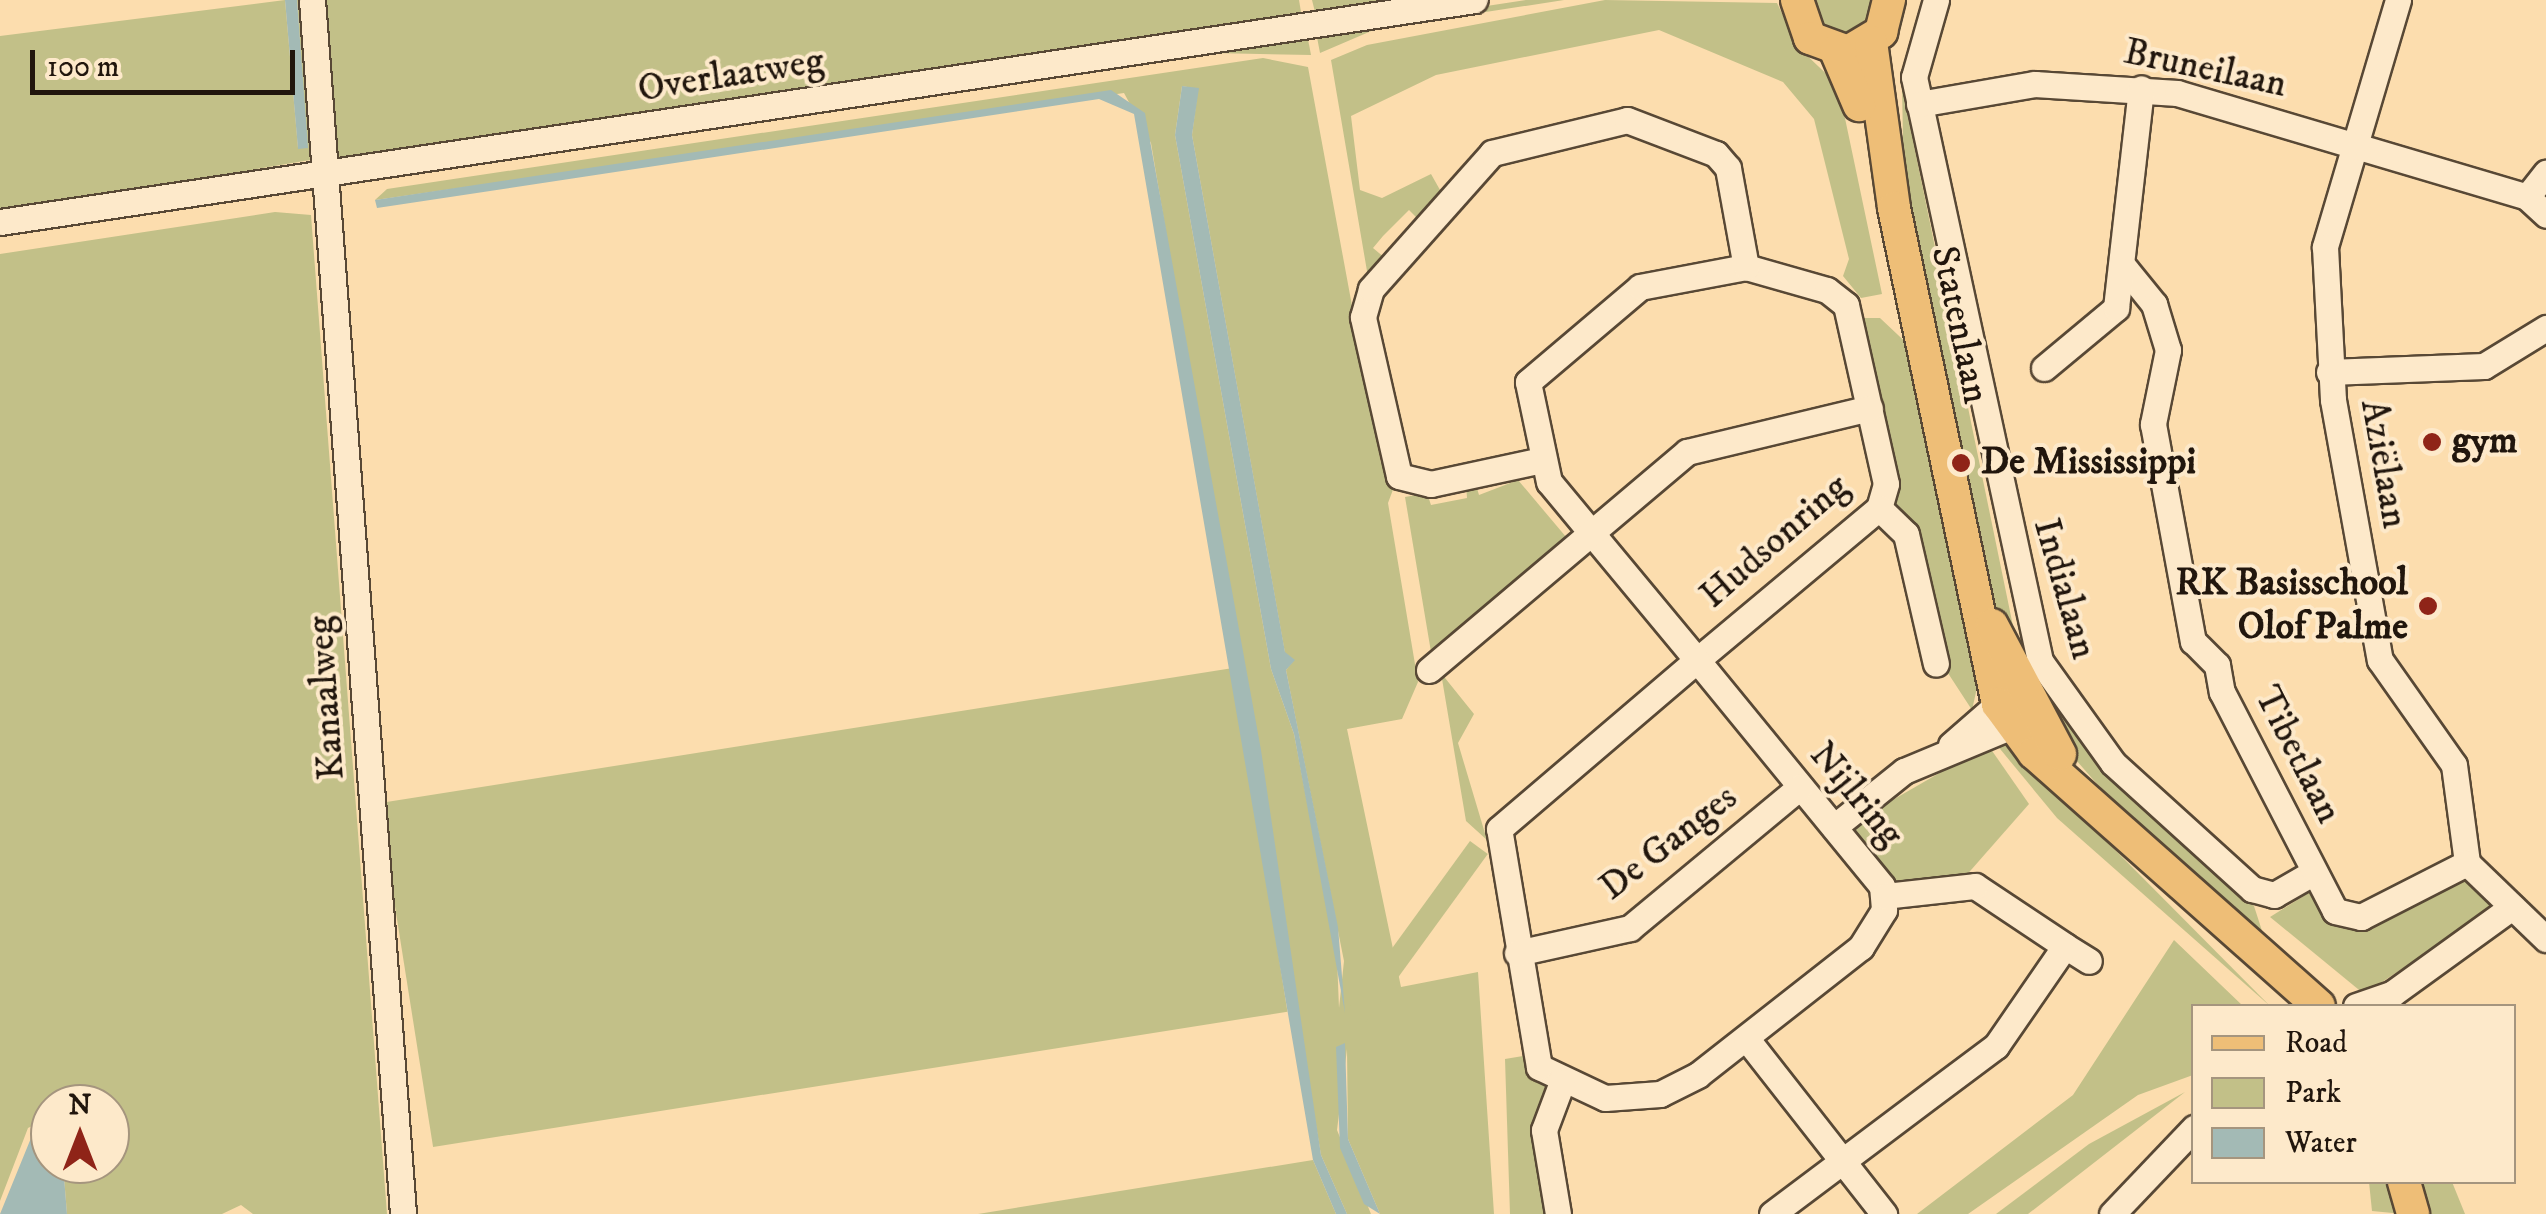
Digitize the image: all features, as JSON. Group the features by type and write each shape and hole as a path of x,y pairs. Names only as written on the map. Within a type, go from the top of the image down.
{"main road":[{"path":"1797,0 1810,38 1836,51 1871,42 1889,0"},
{"name":"Statenlaan","path":"1871,42 1894,208 1972,575 2012,711"},
{"name":"Statenlaan","path":"1836,51 1894,208"},
{"path":"2012,711 2110,818 2245,945 2317,1004"},
{"path":"2245,945 2289,1004"}],"street":[{"name":"Kanaalweg","path":"312,0 403,1214"},
{"name":"Overlaatweg","path":"0,222 326,177 1474,0"},
{"name":"Indialaan","path":"1936,0 1915,64 1919,104 2028,630 2053,688 2113,763 2252,889 2274,895 2314,872"},
{"name":"Aziëlaan","path":"2398,0 2325,247 2329,372 2380,660 2454,765 2467,863"},
{"name":"Bruneilaan","path":"1919,104 2035,84 2141,88 2526,197"},
{"path":"2044,368 2116,308 2124,267 2141,88"},
{"path":"1542,460 1408,482 1387,455 1363,302 1499,147 1627,120 1716,154 1728,168 1746,267"},
{"path":"2546,173 2526,197 2546,215"},
{"name":"Hudsonring","path":"1746,267 1838,296 1870,408 1886,484 1879,508 1697,660 1591,533 1542,460 1528,392 1536,367 1640,287 1746,267"},
{"name":"Tibetlaan","path":"2124,267 2154,304 2168,350 2153,424 2193,641 2217,665 2222,692 2334,911 2350,920 2467,863"},
{"path":"2329,372 2484,366 2546,328"},
{"path":"1428,670 1704,444 1870,408"},
{"path":"1879,508 1906,534 1936,664"},
{"path":"1558,1214 1544,1130 1562,1082 1539,1067 1498,850 1506,818 1697,660"},
{"name":"Nijlring","path":"1562,1082 1618,1101 1660,1094 1746,1038 1861,948 1885,896 1834,826 1697,660"},
{"path":"1834,826 1951,745 2012,711"},
{"name":"De Ganges","path":"1516,953 1630,928 1800,788"},
{"path":"2467,863 2546,939"},
{"path":"1885,896 1975,886 2088,961"},
{"path":"2388,1000 2512,906"},
{"path":"1772,1214 1996,1046 2066,946"},
{"path":"1746,1038 1884,1214"},
{"path":"2112,1214 2191,1131"}],"green space":[{"path":"285,0 298,148 307,148 297,0 304,0 310,160 0,213 0,36"},
{"path":"321,0 1299,0 1301,12 333,159"},
{"path":"1312,0 1417,0 1315,12"},
{"path":"1526,0 1564,0 1376,29 1320,53 1316,32"},
{"path":"1605,0 1777,3 1798,47 1838,85 1882,294 1861,298 1843,276 1849,259 1814,119 1783,82 1659,30 1436,75 1351,116 1360,190 1382,198 1431,174 1444,197 1419,220 1409,210 1383,236 1373,248 1385,258 1368,277 1331,60 1367,45"},
{"path":"1815,0 1870,0 1870,15 1852,33 1834,34 1820,24"},
{"path":"1307,34 1311,55 1212,53 1217,47"},
{"path":"1263,58 1308,67 1381,463 1397,479 1388,503 1418,682 1402,719 1347,729 1401,987 1478,972 1494,1214 1380,1214 1348,1139 1347,1049 1337,1130 1371,1214 1347,1214 1321,1155 1151,143 1124,93 375,200 387,189","holes":["1182,86 1198,89 1192,135 1285,653 1294,660 1286,670 1344,961 1339,1008 1337,958 1294,734 1271,669 1175,135"]},
{"path":"1902,87 2013,626 2057,710 2254,906 2264,937 2104,792 2062,744 2003,639 1904,193"},
{"path":"275,212 311,215 387,1214 253,1214 241,1205 222,1214 67,1214 65,1184 130,1184 130,1084 30,1084 30,1127 0,1201 0,254"},
{"path":"1861,318 1880,318 1915,351 1979,679 1972,710 1944,667 1916,525 1893,503"},
{"path":"1518,480 1572,544 1431,652 1405,497 1427,493 1431,505 1467,498 1466,484 1475,482 1479,495"},
{"path":"1233,668 1287,1012 433,1147 379,803"},
{"path":"1441,673 1474,714 1458,743 1487,840 1466,821"},
{"path":"1996,744 2013,747 2268,1004 2268,1004 2057,818"},
{"path":"1988,745 2029,804 1964,878 1893,885 1851,824"},
{"path":"1470,841 1488,854 1366,1022 1348,1009"},
{"path":"2466,872 2498,905 2364,994 2270,917 2312,891 2334,921 2360,927"},
{"path":"2174,940 2241,1004 2191,1004 2191,1076 2138,1095 1968,1214 1917,1214 2073,1095"},
{"path":"1523,1056 1554,1088 1553,1214 1510,1214 1505,1059"},
{"path":"2185,1092 2028,1214 1996,1214 2089,1144"},
{"path":"1313,1160 1336,1214 978,1214"},
{"path":"2369,1184 2389,1184 2403,1214 2372,1211"},
{"path":"2412,1184 2453,1184 2465,1214 2424,1214"}],"water":[{"path":"285,0 297,0 308,148 298,149"},
{"path":"1182,86 1199,88 1192,135 1285,652 1295,660 1286,670 1338,927 1345,1013 1294,734 1271,669 1175,135"},
{"path":"1111,90 1145,113 1261,750 1321,1155 1347,1214 1336,1214 1313,1160 1134,114 1099,99 377,208 375,200"},
{"path":"1345,1043 1348,1139 1380,1214 1364,1204 1340,1148 1336,1047"},
{"path":"30,1140 30,1184 65,1184 67,1214 0,1214"}],"place":[{"name":"gym","path":"2432,442"},
{"name":"De Mississippi","path":"1961,463"},
{"name":"RK Basisschool Olof Palme","path":"2428,606"}]}
